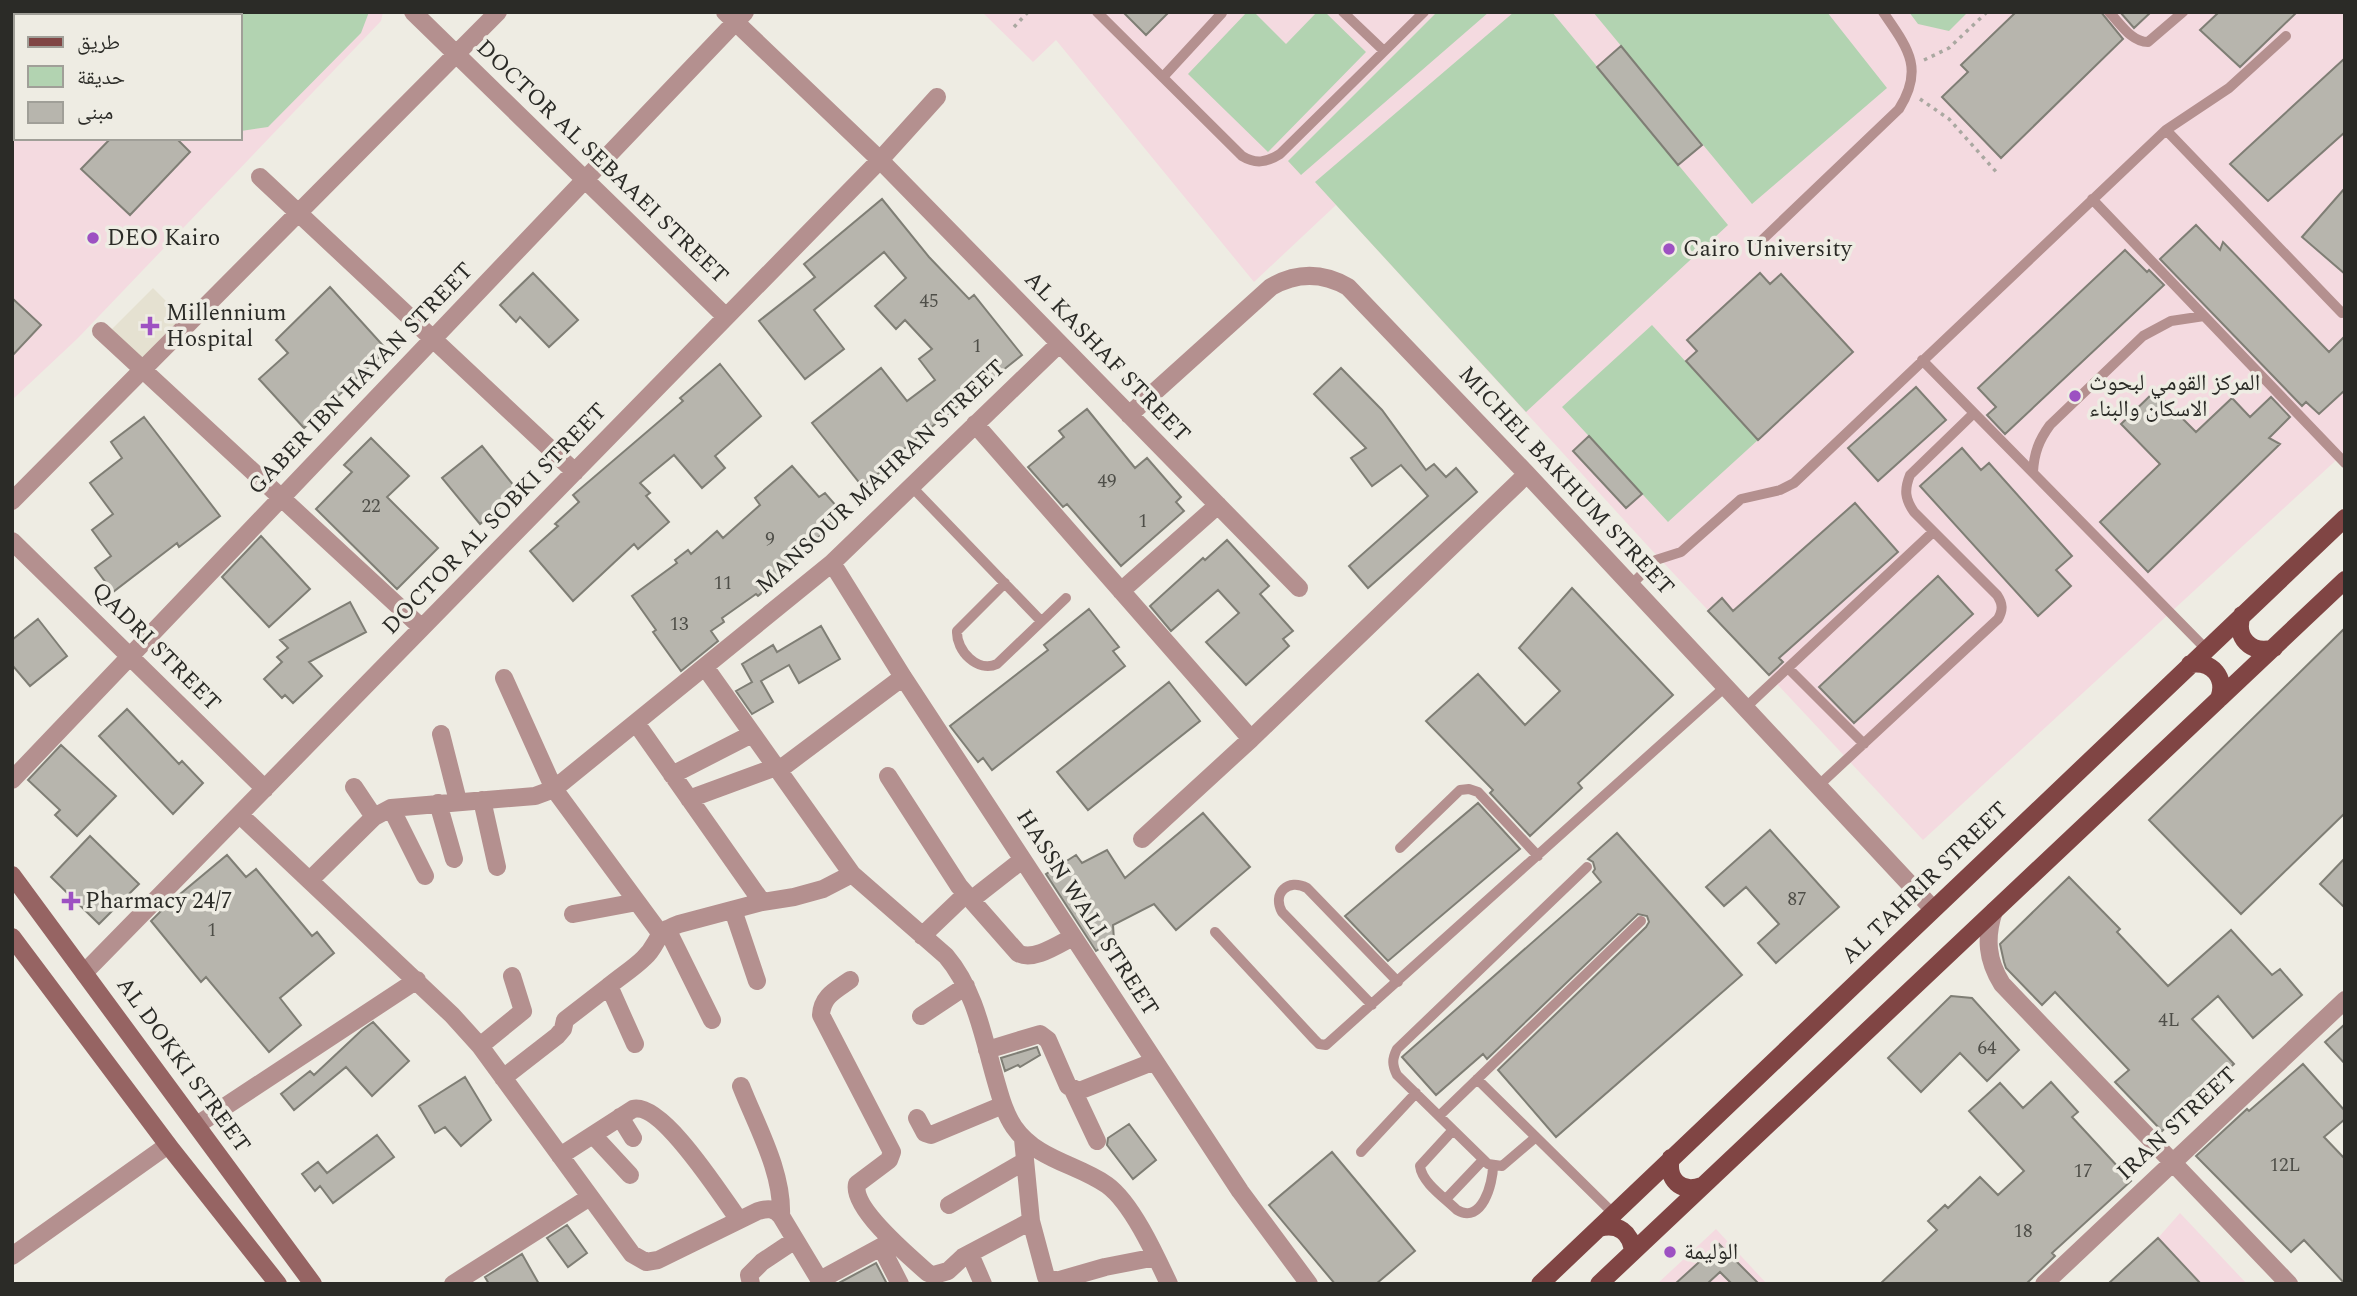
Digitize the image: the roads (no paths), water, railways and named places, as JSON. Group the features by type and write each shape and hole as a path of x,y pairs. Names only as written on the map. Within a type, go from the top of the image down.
{"main road":[{"name":"AL TAHRIR STREET","path":"1541,1284 2345,518"},
{"path":"1599,1284 2345,580"},
{"path":"2242,615 2240,630 2246,643 2259,650 2274,648"},
{"path":"2190,664 2204,664 2216,671 2222,685 2219,699"},
{"name":"AL DOKKI STREET","path":"12,875 313,1284"},
{"path":"12,937 168,1145 278,1284"},
{"path":"1671,1158 1669,1167 1676,1184 1693,1189 1702,1186"},
{"path":"1599,1228 1609,1225 1619,1227 1632,1241 1633,1251"}],"street":[{"name":"DOCTOR AL SEBAAEI STREET","path":"413,12 726,317"},
{"path":"12,501 498,12"},
{"name":"AL KASHAF STREET","path":"735,16 880,160 1299,588"},
{"name":"GABER IBN HAYAN STREET","path":"12,780 585,180 735,16"},
{"name":"DOCTOR AL SOBKI STREET","path":"85,973 880,160 937,97"},
{"path":"260,177 575,472"},
{"name":"MICHEL BAKHUM STREET","path":"1129,415 1271,287 1296,276 1323,276 1348,287 1527,474 1933,909"},
{"path":"101,331 422,628"},
{"name":"MANSOUR MAHRAN STREET","path":"554,789 832,563 1059,344"},
{"path":"975,424 1251,739"},
{"path":"1142,839 1251,739 1527,474"},
{"path":"1121,591 1218,505"},
{"name":"QADRI STREET","path":"12,541 265,789"},
{"name":"HASSN WALI STREET","path":"832,563 903,677 1240,1191 1309,1284"},
{"path":"705,667 852,874 946,956 959,971 1003,1105 1023,1139 1052,1159 1110,1187 1122,1200 1169,1284"},
{"path":"689,799 777,769 903,677"},
{"path":"504,678 554,789 637,902 663,931 712,1020"},
{"path":"636,723 762,902"},
{"path":"441,734 458,801"},
{"path":"672,775 752,734"},
{"path":"888,776 968,897 1022,956 1030,956 1073,937"},
{"path":"354,787 374,817"},
{"path":"310,880 374,817 391,808 535,796 554,789"},
{"path":"482,800 498,867"},
{"path":"438,803 454,859"},
{"path":"391,808 425,876"},
{"path":"240,815 417,980 480,1046 632,1254 646,1262 658,1260 739,1220 768,1209 775,1210 780,1216 821,1282 886,1244"},
{"path":"922,936 968,897 1022,860"},
{"path":"503,1078 557,1035 565,1020 643,959 663,931 762,902 822,889 852,874"},
{"path":"573,914 637,902"},
{"path":"733,910 758,981"},
{"path":"1994,911 1988,949 2002,984 2289,1284"},
{"path":"480,1046 523,1011 512,976"},
{"path":"197,1125 417,980"},
{"path":"850,980 828,995 821,1004 821,1015 890,1148 892,1157 856,1188 886,1244 901,1284"},
{"path":"609,985 635,1044"},
{"path":"921,1016 966,986"},
{"name":"IRAN STREET","path":"2043,1284 2345,1000"},
{"path":"987,1050 1040,1034 1048,1040 1066,1082 1073,1090 1097,1141"},
{"path":"1073,1090 1079,1091 1155,1061"},
{"path":"741,1086 782,1196 780,1216"},
{"path":"917,1118 925,1133 931,1135 1003,1105"},
{"path":"560,1156 627,1113 642,1108 669,1126 739,1220"},
{"path":"627,1113 633,1138"},
{"path":"593,1135 630,1175"},
{"path":"1023,1139 1031,1221 1044,1272 1050,1280 1056,1281 1105,1267 1156,1257"},
{"path":"12,1256 168,1145"},
{"path":"949,1205 1025,1161"},
{"path":"453,1284 590,1197"},
{"path":"886,1244 934,1275 948,1271 970,1254 1031,1221"},
{"path":"751,1284 749,1275 762,1262 795,1240"},
{"path":"970,1254 982,1284"}],"lane":[{"path":"1097,12 1242,156 1250,161 1261,162 1280,154 1421,13"},
{"path":"1106,22 1116,12"},
{"path":"1343,12 1384,51"},
{"path":"1760,242 1899,109 1908,95 1912,62 1907,46 1883,12"},
{"path":"2109,12 2140,42 2148,42 2183,12"},
{"path":"1163,77 1222,13"},
{"path":"1630,586 1656,560 1670,558 1691,545 1741,499 1780,490 1794,483 2166,130 2229,88 2286,36"},
{"path":"2166,130 2342,313"},
{"path":"2092,199 2345,463"},
{"path":"2033,472 2034,455 2040,439 2050,425 2143,336 2171,321 2204,316"},
{"path":"1922,360 2206,649"},
{"path":"1818,786 1998,619 2002,612 2002,603 1997,595 1933,532 1907,501 1905,487 1910,475 1974,413"},
{"path":"911,486 1041,621"},
{"path":"1745,708 1933,532"},
{"path":"1005,583 957,631 960,647 977,665 991,667 997,664 1066,598"},
{"path":"1788,668 1864,744"},
{"path":"1215,932 1319,1044 1326,1045 1725,687"},
{"path":"1400,848 1460,790 1469,789 1478,792 1538,856"},
{"path":"1453,1130 1420,1166 1421,1174 1463,1213 1470,1213 1485,1200 1493,1178 1488,1163 1397,1075 1392,1066 1392,1057 1397,1049 1587,867"},
{"path":"1372,1005 1282,912 1278,904 1283,888 1290,884 1299,884 1307,888 1398,982"},
{"path":"1439,1116 1641,921"},
{"path":"1477,1079 1614,1214"},
{"path":"1361,1152 1416,1093"},
{"path":"1488,1163 1502,1166 1536,1137"},
{"path":"1446,1199 1488,1163"}],"place":[{"name":"DEO Kairo","path":"93,238"},
{"name":"Cairo University","path":"1669,249"},
{"name":"Millennium Hospital","path":"150,326"},
{"name":"المركز القومي لبحوث الاسكان والبناء","path":"2075,396"},
{"name":"Pharmacy 24/7","path":"71,901"},
{"name":"الوليمة","path":"1670,1252"}]}
